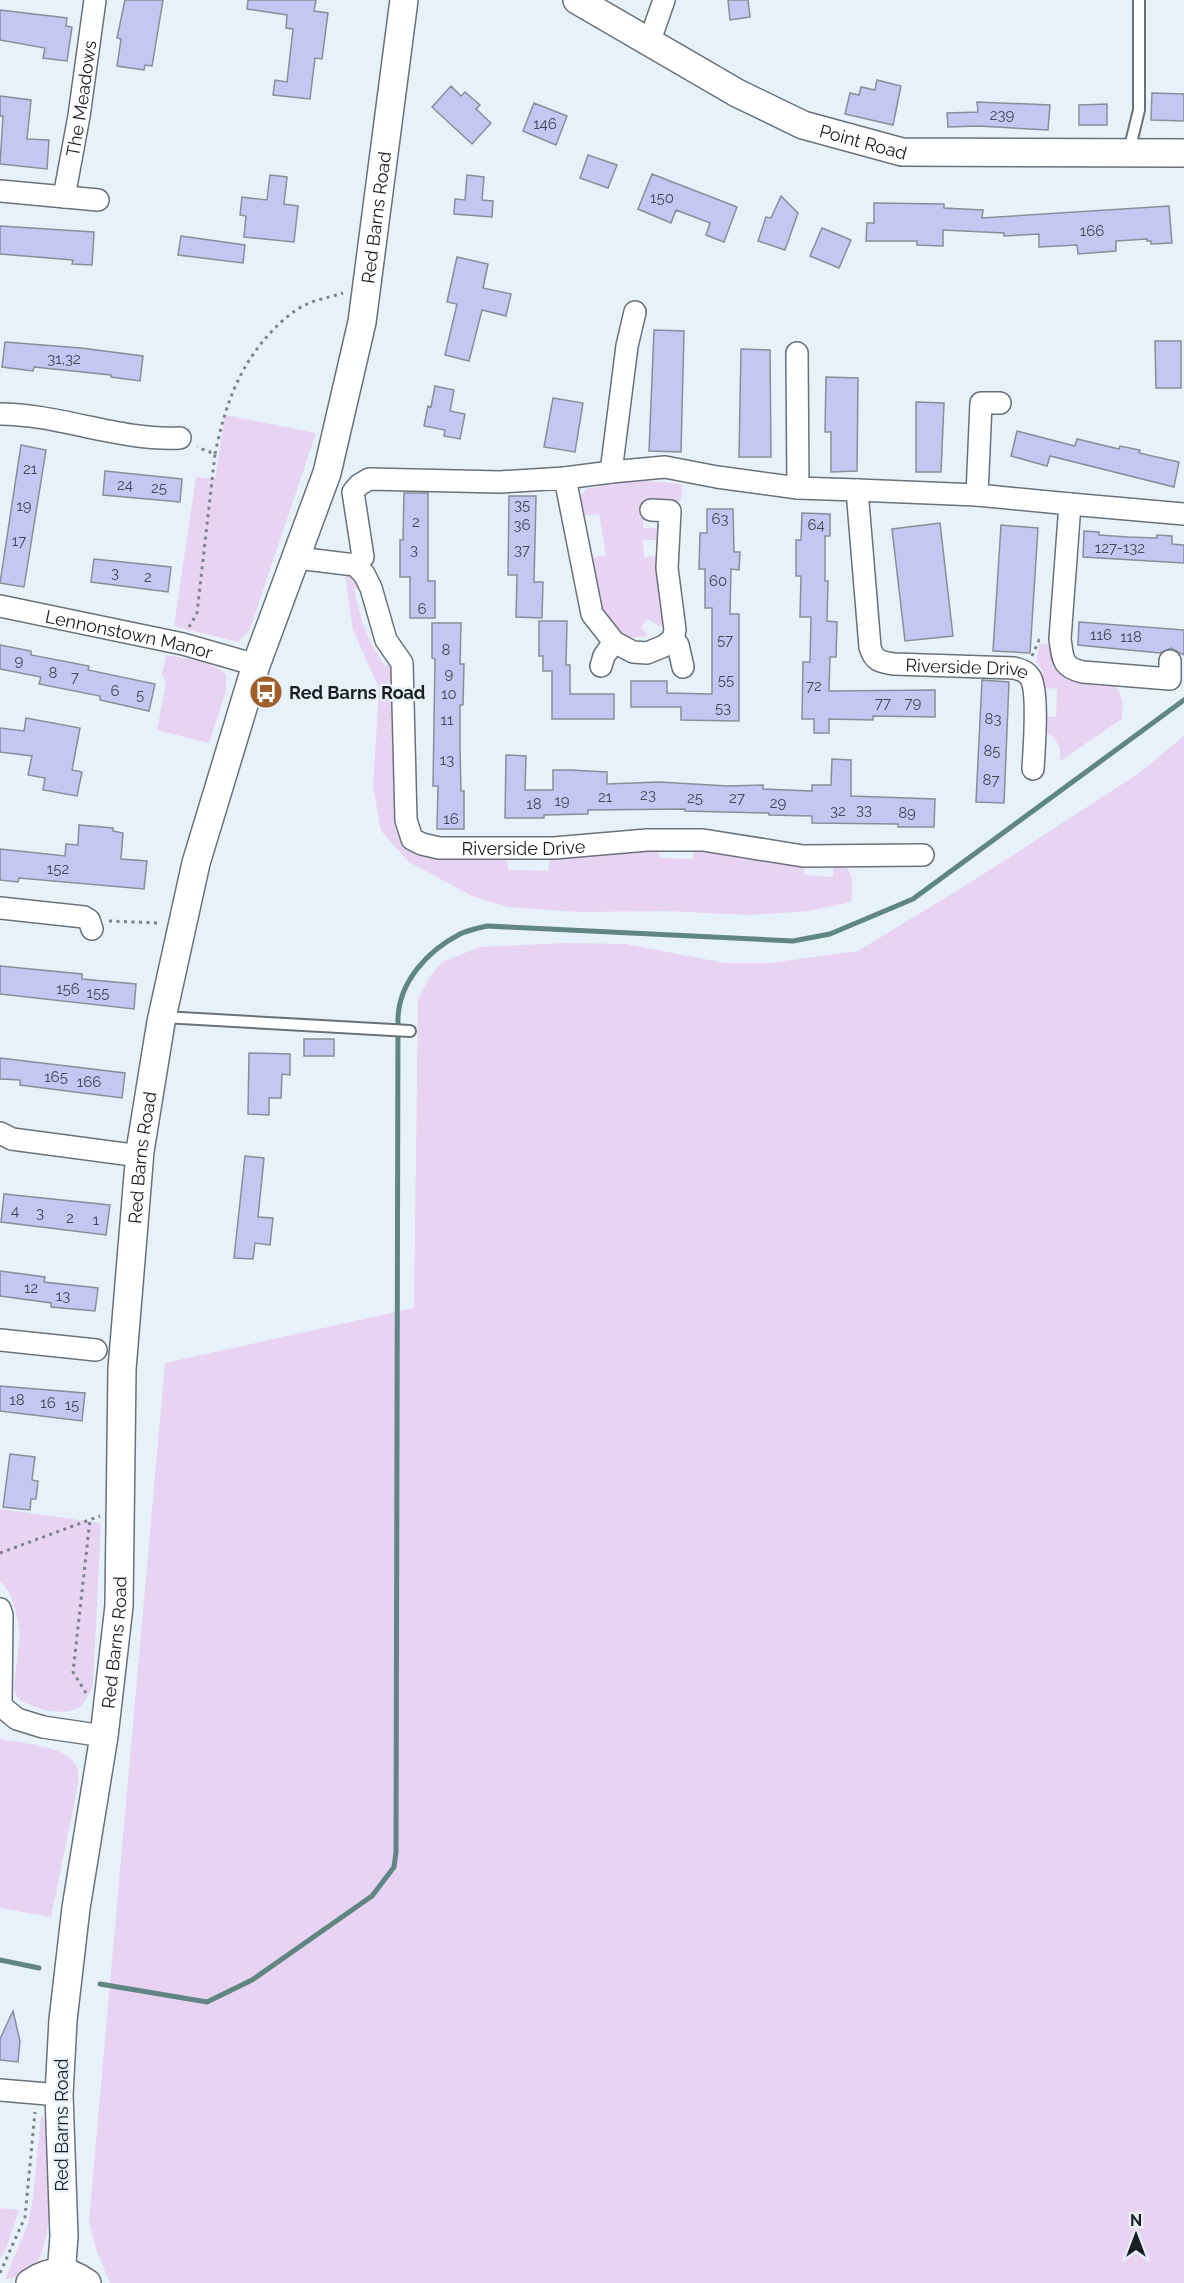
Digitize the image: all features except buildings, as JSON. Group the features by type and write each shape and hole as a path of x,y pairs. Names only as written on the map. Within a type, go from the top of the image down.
{"street":[{"name":"The Meadows","path":"64,196 79,116 95,0"},
{"name":"Red Barns Road","path":"76,2277 62,2262 64,2236 59,2095 63,2020 76,1908 104,1736 119,1606 122,1369 140,1156 162,1017 196,863 256,664 327,473 362,322 404,0"},
{"name":"Point Road","path":"577,0 737,93 803,125 902,152 1184,153"},
{"path":"649,43 664,0"},
{"path":"0,191 99,200"},
{"path":"611,472 627,346 635,312"},
{"path":"797,352 798,488"},
{"path":"977,495 981,403 1000,403"},
{"path":"0,414 26,416 163,439 180,438"},
{"path":"297,558 355,565 363,558 353,492 359,485 369,480 500,482 565,478 665,467 798,488 977,495 1184,514"},
{"path":"565,478 592,614 614,642 633,652 646,653 664,646 672,639 675,630 667,568 670,511 651,510"},
{"name":"Riverside Drive","path":"857,490 870,647 873,658 879,662 894,664 1004,667 1025,671 1033,684 1034,694 1033,769"},
{"path":"1070,504 1060,639 1062,658 1074,670 1083,672 1170,679 1170,661"},
{"name":"Riverside Drive","path":"355,565 364,574 371,588 386,640 402,663 406,820 412,839 422,844 456,849 532,848 647,840 703,840 803,856 923,855"},
{"name":"Lennonstown Manor","path":"0,606 183,644 256,664"},
{"path":"672,639 678,645 683,667"},
{"path":"601,666 604,656 614,642"},
{"path":"0,908 84,917 90,925"},
{"path":"0,1133 12,1139 140,1156"},
{"path":"0,1340 96,1350"},
{"path":"0,1609 3,1615 1,1706 17,1719 43,1727 104,1736"},
{"path":"0,2090 59,2095"},
{"path":"30,2283 52,2272 76,2277"}],"lane":[{"path":"1128,152 1139,110 1139,0"},
{"path":"162,1017 410,1031"}],"path":[{"path":"182,631 189,626 197,613 215,454 223,417 245,364 260,342 285,318 307,304 350,291 367,282"},
{"path":"180,438 215,454"},
{"path":"1025,671 1039,640 1060,639"},
{"path":"90,925 182,924"},
{"path":"0,1553 107,1513"},
{"path":"88,1696 73,1672 90,1520"}],"shaded area":[{"path":"225,415 316,433 250,629 238,642 174,626 196,477 215,479"},
{"path":"632,480 682,484 681,501 643,500 643,528 658,528 657,540 643,540 644,557 657,556 664,621 660,627 648,619 641,627 648,636 631,638 622,633 601,609 591,558 606,555 599,514 581,516 580,497 586,489"},
{"path":"345,574 362,584 363,588 354,589 362,622 385,666 392,662 396,813 405,842 507,857 508,870 548,871 550,859 554,856 660,843 659,858 693,859 695,845 805,862 804,875 833,877 834,862 850,872 852,877 851,902 809,911 749,915 665,911 578,912 508,907 472,896 409,862 381,831 373,786 379,688 353,630"},
{"path":"1039,644 1052,644 1053,658 1057,668 1070,679 1114,684 1122,701 1122,719 1060,761 1060,748 1053,736 1046,734 1041,725 1040,716 1056,717 1057,689 1042,687 1042,670 1036,663"},
{"path":"166,655 205,663 226,674 226,691 209,743 157,730 166,683 162,674"},
{"path":"1184,736 1184,2283 110,2283 96,2249 89,2220 165,1363 414,1308 418,999 431,975 442,962 480,947 565,943 625,944 725,963 770,963 858,951 968,884 1138,774"},
{"path":"0,1509 101,1523 93,1685 83,1703 71,1711 45,1710 28,1704 16,1696 14,1688 20,1633 9,1592 0,1581"},
{"path":"0,1739 53,1749 71,1759 77,1767 78,1784 51,1917 0,1908"},
{"path":"41,2116 49,2123 51,2155 49,2219 46,2239 41,2255 28,2272 5,2279 28,2224 33,2198"},
{"path":"0,2208 19,2210 0,2260"}],"waterway":[{"path":"100,1984 207,2002 252,1980 372,1896 394,1867 396,1852 398,1017 404,991 418,968 449,941 463,933 487,926 793,941 830,934 913,899 1184,700"},
{"path":"0,1960 39,1968"}],"place":[{"name":"Red Barns Road","path":"266,692"}]}
